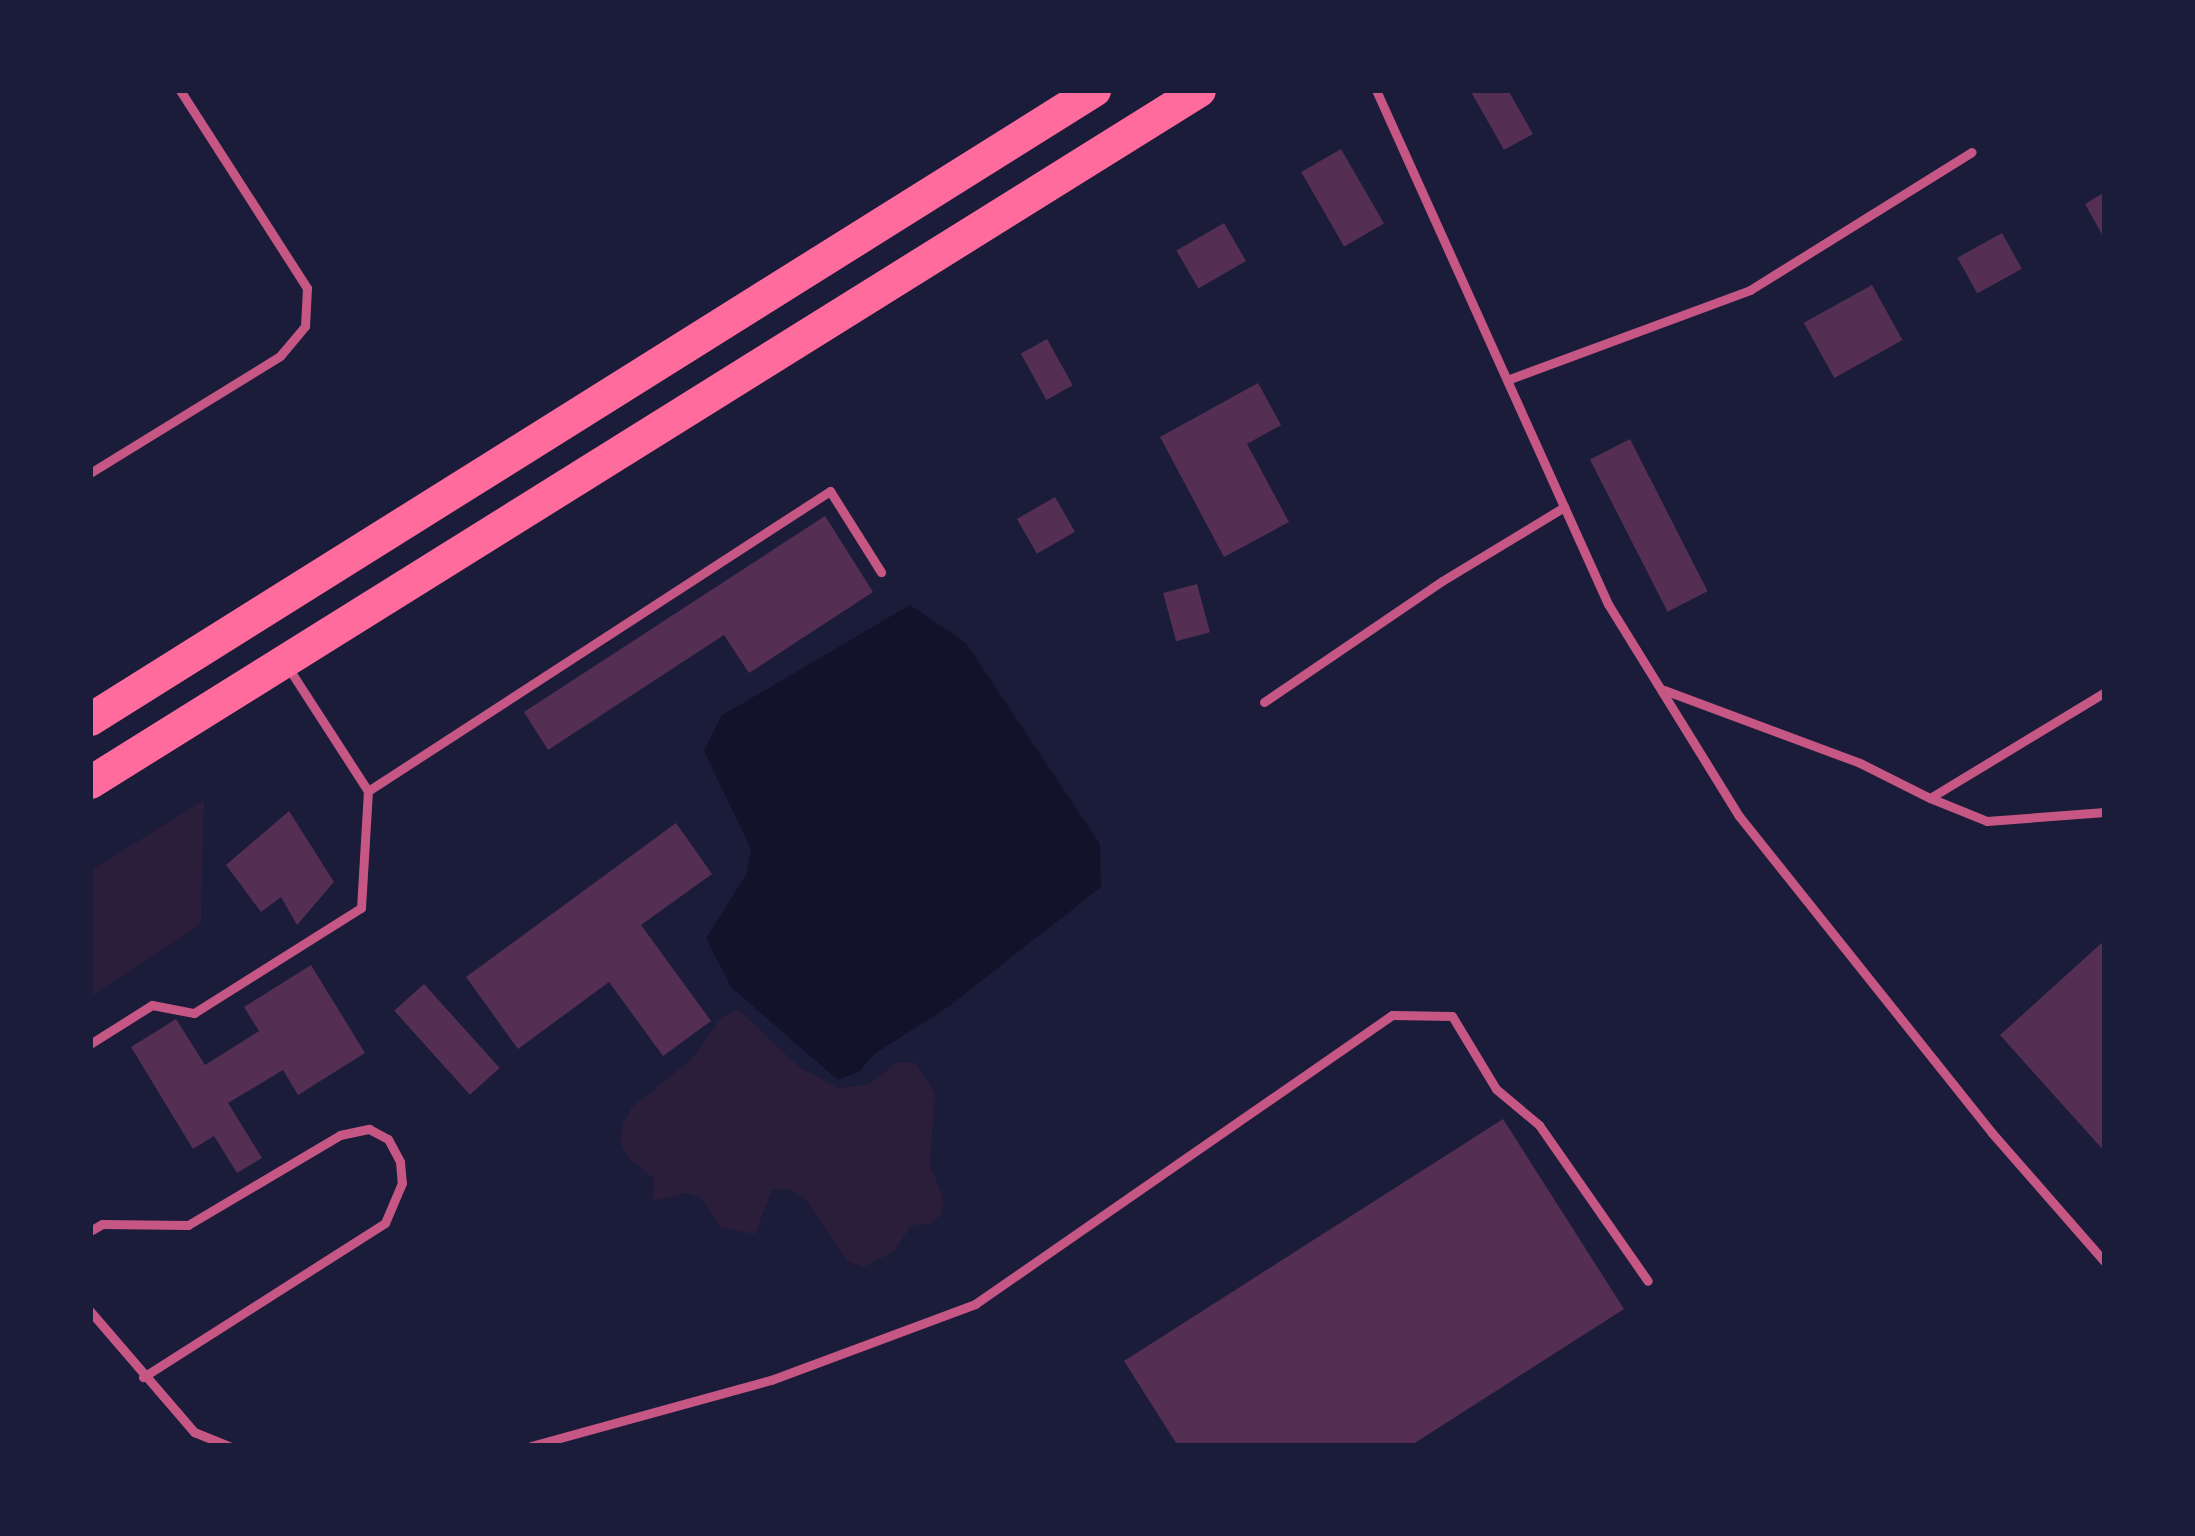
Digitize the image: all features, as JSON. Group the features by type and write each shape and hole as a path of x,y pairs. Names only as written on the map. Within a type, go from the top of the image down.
{"highway":[{"path":"90,719 1094,90"},
{"path":"90,782 1199,90"}],"lane":[{"path":"90,473 280,356 305,326 308,288 180,90"},
{"path":"1376,90 1608,604 1738,816 1992,1133 2105,1262"},
{"path":"1507,380 1750,290 1972,152"},
{"path":"368,791 830,491 881,572"},
{"path":"1264,702 1442,581 1564,507"},
{"path":"90,1044 152,1005 194,1013 361,908 368,791 284,661"},
{"path":"1660,689 1860,764 1987,821 2105,812"},
{"path":"1930,798 2105,692"},
{"path":"531,1446 771,1380 975,1304 1391,1016 1452,1016 1496,1090 1539,1125 1648,1280"},
{"path":"90,1231 102,1224 188,1225 340,1135 369,1129 388,1139 400,1162 402,1183 385,1223 143,1377"},
{"path":"90,1311 194,1432 229,1446"}],"shaded area":[{"path":"910,605 966,643 1100,844 1101,887 948,1007 874,1054 860,1071 838,1080 731,987 706,938 746,875 751,849 704,751 721,716"},
{"path":"204,800 201,924 90,997 90,871"},
{"path":"738,1009 799,1067 838,1088 869,1084 898,1062 916,1063 935,1094 930,1165 943,1197 942,1214 930,1224 912,1225 893,1252 863,1267 848,1261 806,1200 790,1189 772,1190 755,1234 721,1228 701,1198 687,1193 653,1201 654,1179 628,1158 620,1141 623,1123 632,1107 691,1060 722,1017"}],"building":[{"path":"1470,90 1508,90 1533,134 1504,150"},
{"path":"1341,149 1384,223 1344,246 1301,172"},
{"path":"2105,192 2105,240 2085,204"},
{"path":"1224,223 1246,261 1198,289 1176,250"},
{"path":"2002,233 2022,269 1977,294 1957,258"},
{"path":"1872,285 1903,340 1834,378 1804,323"},
{"path":"1047,339 1073,385 1046,400 1021,354"},
{"path":"1258,383 1281,425 1247,444 1289,522 1224,557 1160,437"},
{"path":"1630,439 1708,591 1668,612 1590,459"},
{"path":"1055,497 1075,532 1037,554 1017,519"},
{"path":"825,516 873,592 749,673 724,635 548,750 524,712"},
{"path":"1197,584 1210,632 1176,641 1163,593"},
{"path":"289,811 334,882 297,925 281,897 261,912 226,865"},
{"path":"676,823 712,874 641,925 711,1021 663,1056 609,982 518,1049 466,977"},
{"path":"2105,940 2105,1152 2000,1035"},
{"path":"311,965 365,1053 298,1095 283,1070 228,1103 262,1158 237,1173 214,1136 193,1149 131,1047 176,1019 205,1065 259,1031 244,1007"},
{"path":"424,984 500,1068 470,1095 394,1011"},
{"path":"1503,1119 1624,1309 1410,1446 1178,1446 1124,1361"}]}
